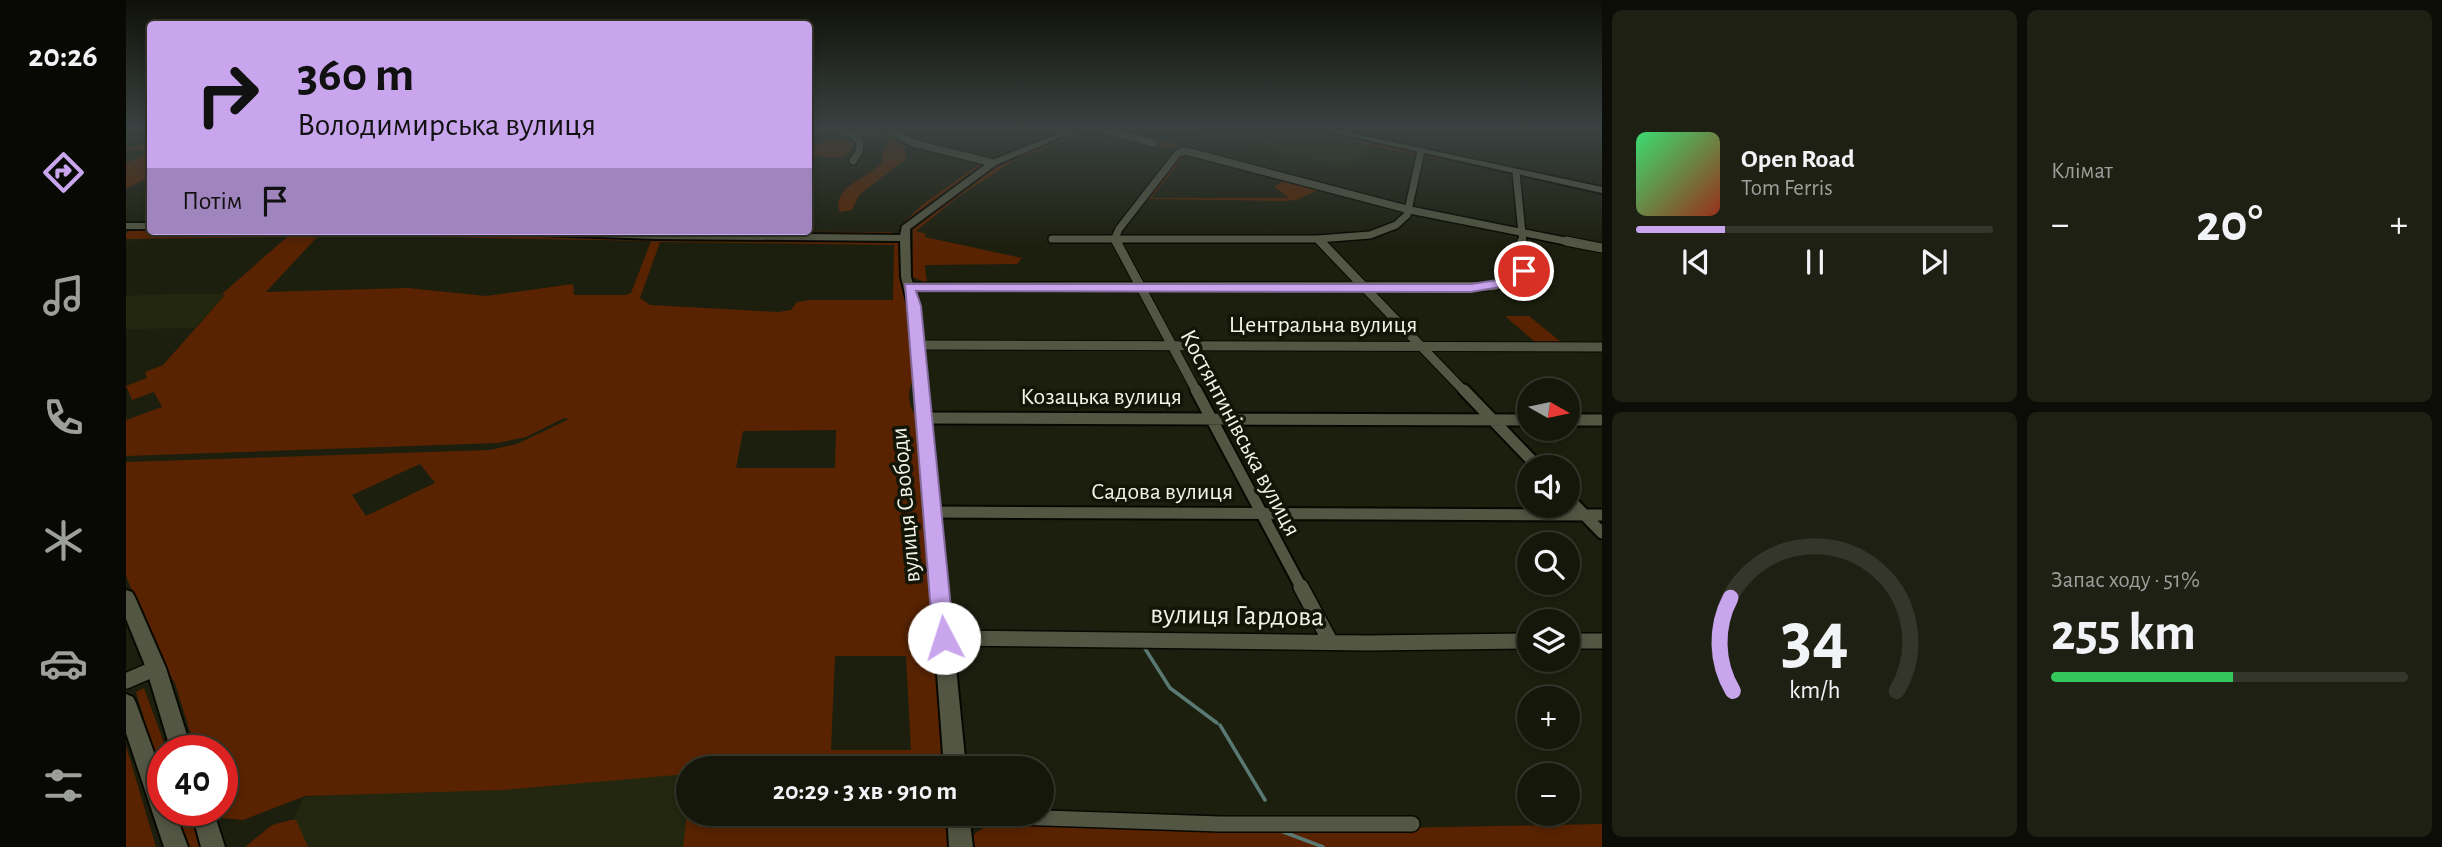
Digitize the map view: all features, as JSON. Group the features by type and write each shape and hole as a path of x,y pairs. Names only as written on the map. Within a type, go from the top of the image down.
{"street":[{"path":"718,235 906,238 905,228 986,169"},
{"path":"1115,239 1167,169"},
{"path":"1251,169 1410,210 1602,248"},
{"path":"1052,239 1318,239 1377,233 1401,222 1410,210 1418,169"},
{"path":"1497,169 1602,190"},
{"path":"909,287 1471,288 1508,282 1524,271 1516,173"},
{"path":"126,226 147,226"},
{"name":"вулиця Свободи","path":"906,238 909,287 925,418 954,756"},
{"name":"Костянтинівська вулиця","path":"1115,239 1330,642"},
{"path":"1318,239 1526,455"},
{"name":"Центральна вулиця","path":"917,345 1602,347"},
{"name":"Козацька вулиця","path":"925,418 1517,419"},
{"path":"1580,420 1602,420"},
{"path":"1580,510 1602,533"},
{"name":"Садова вулиця","path":"932,512 1602,514"},
{"path":"126,597 156,668 177,735"},
{"name":"вулиця Гардова","path":"944,638 1517,641"},
{"path":"1580,641 1602,641"},
{"path":"126,681 156,668"},
{"path":"126,703 147,764"},
{"path":"1054,818 1220,824 1412,824"},
{"path":"169,826 176,847"},
{"path":"207,826 214,847"},
{"path":"959,826 961,847"}],"shaded area":[{"path":"126,169 147,169 147,178 126,189"},
{"path":"875,169 893,169 859,195 852,210 840,212 838,204 845,190"},
{"path":"973,169 983,169 896,230 922,205"},
{"path":"991,169 1002,169 958,197 916,231 926,234 925,237 1022,258 1017,264 925,265 927,283 912,277 913,227"},
{"path":"1170,169 1174,169 1151,198 1289,198 1274,187 1284,180 1239,169 1250,169 1323,188 1296,200 1284,201 1148,199"},
{"path":"1508,169 1525,169 1602,185 1602,189"},
{"path":"134,228 147,228 147,235 619,235 900,243 913,382 909,399 916,416 943,756 676,756 676,775 503,790 305,796 243,820 238,820 238,735 191,735 175,683 159,657 126,576 126,462 490,450 517,444 569,419 564,418 526,437 498,443 126,456 126,420 162,407 154,392 132,400 126,386 147,378 145,372 163,365 225,295 222,294 287,237 126,239 126,233","holes":["318,236 651,241 631,293 626,295 574,295 573,284 486,296 408,288 266,292","660,242 894,245 893,300 809,300 797,302 791,310 778,312 650,305 640,298","836,430 835,468 736,468 743,431","420,464 435,483 366,516 352,495","835,656 906,656 911,750 831,750"]},
{"path":"812,232 893,232 889,235"},
{"path":"226,295 194,328 126,329 126,296"},
{"path":"1505,316 1529,316 1561,342 1535,342"},
{"path":"144,688 161,735 149,735 136,692"},
{"path":"126,746 147,817 147,826 150,826 156,847 126,847"},
{"path":"676,774 676,826 687,826 687,847 293,847 286,835 304,797"},
{"path":"296,820 308,847 245,847 272,825"},
{"path":"1602,824 1602,847 970,847 975,833 987,826 1283,830"},
{"path":"177,826 194,826 201,847 184,847"},
{"path":"686,826 949,826 950,847 683,847"}],"waterway":[{"path":"1144,647 1170,688 1217,723"},
{"path":"1220,725 1265,800"},
{"path":"1281,831 1323,847"}],"route":[{"path":"944,638 914,306 909,287 1471,288 1508,282 1519,277 1524,271"}]}
